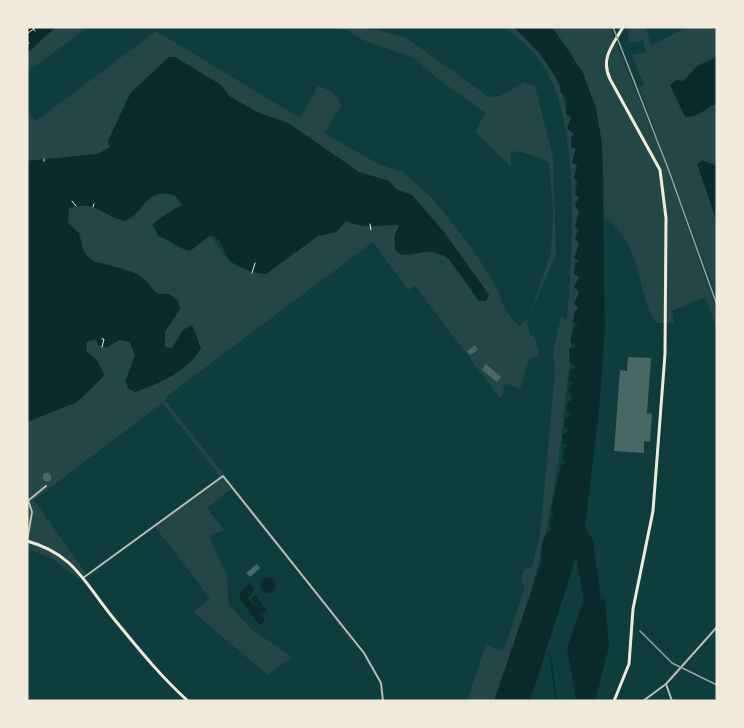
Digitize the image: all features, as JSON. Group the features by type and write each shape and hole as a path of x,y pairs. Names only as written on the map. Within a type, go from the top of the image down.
{"main road":[{"path":"614,701 630,660 633,609 652,524 667,309 666,218 662,175 610,79 605,65 608,52 623,27"},
{"path":"27,542 55,551 70,562 113,619 188,701"}],"street":[{"path":"83,578 222,476 364,653 381,683 383,701"},
{"path":"27,542 32,512 28,499 45,486"},
{"path":"643,701 666,684 717,627"},
{"path":"666,684 672,701"}],"path":[{"path":"28,35 35,28"},
{"path":"73,201 76,206"},
{"path":"370,224 371,230"},
{"path":"252,273 255,263"},
{"path":"102,339 104,339 102,347"}],"shaded area":[{"path":"27,27 56,27 27,53"},
{"path":"54,27 88,27 27,72 27,53"},
{"path":"331,27 363,27 405,37 489,97 500,96 524,82 535,86 553,157 556,254 527,322 530,335 534,336 539,351 538,356 529,359 520,389 505,383 501,399 415,286 408,290 373,242 166,397 165,400 354,638 350,640 320,599 231,489 207,508 224,530 209,536 227,576 228,603 251,629 292,657 268,675 193,612 210,598 155,527 218,481 219,475 162,403 34,500 86,574 79,579 50,557 27,549 27,422 77,402 96,359 87,352 86,342 94,338 98,345 106,348 119,340 130,342 135,355 125,381 128,388 135,392 173,376 195,358 164,348 159,295 85,256 67,223 69,208 88,205 125,221 157,194 175,196 182,206 152,225 158,236 189,251 210,235 230,262 251,272 266,274 317,236 335,232 346,221 365,226 397,225 399,227 395,234 395,251 406,255 428,252 440,254 456,268 478,301 485,301 489,295 444,232 412,195 396,189 389,181 359,172 288,123 257,112 229,96 220,85 169,57 130,93 108,141 110,148 97,154 27,161 27,111 36,121 156,31 300,118 318,86 326,89 335,96 341,106 324,133 380,165 403,172 432,198 472,248 497,288 505,310 519,326 529,317 551,252 553,213 549,163 518,151 510,153 511,167 475,131 486,113 434,76 414,58 363,40 349,31"},
{"path":"504,27 514,27 549,66 561,88 566,113 571,118 575,134 571,138 571,147 576,149 572,162 577,165 575,194 579,198 575,205 579,213 575,227 579,229 576,233 579,245 575,259 579,261 577,263 580,293 574,303 579,309 573,321 557,469 547,528 535,575 494,701 467,701 486,644 500,651 504,650 525,586 521,580 524,570 532,567 540,535 555,371 553,352 561,316 567,320 571,260 570,157 557,95 537,57"},
{"path":"514,27 551,27 554,30 583,73 596,108 602,144 605,329 599,411 585,526 593,541 601,600 605,599 609,647 595,701 576,700 567,649 584,599 576,557 530,701 494,701 542,560 542,544 551,530 550,518 554,515 551,511 561,465 565,462 562,459 564,448 568,446 562,442 562,435 570,430 564,427 565,419 572,415 567,411 567,403 573,399 568,392 570,385 574,383 569,380 569,371 576,367 570,363 569,348 577,347 570,342 574,328 578,325 573,321 575,311 579,309 574,303 579,293 574,287 579,277 574,274 575,264 579,261 574,258 579,245 575,238 579,230 575,227 579,213 575,205 579,197 575,194 578,181 574,178 577,165 572,162 576,149 571,147 571,138 574,134 567,128 571,118 566,114 567,101 560,91 561,86 542,56"},
{"path":"551,27 610,27 667,169 717,311 717,323 715,324 705,297 672,311 674,323 657,323 650,313 630,248 615,226 604,217 600,130 589,89 568,49"},
{"path":"628,27 646,27 651,46 687,27 717,27 717,298 639,87 644,85 632,55 646,52 643,40 629,43"},
{"path":"169,57 175,57 221,85 229,96 257,112 288,123 359,172 389,181 396,189 412,195 444,232 489,295 486,301 479,300 447,257 429,251 402,255 396,250 394,238 399,227 397,225 366,226 346,221 336,232 318,236 266,274 252,272 231,262 219,240 211,235 190,251 159,236 153,225 183,205 175,195 165,193 152,197 125,221 93,207 69,208 68,223 79,233 83,249 89,258 139,275 155,292 169,294 178,301 180,309 165,332 165,347 172,348 183,330 192,325 201,348 181,370 154,385 135,392 128,388 126,381 135,355 130,342 120,340 106,347 98,345 96,339 86,342 87,352 96,359 104,374 102,378 77,402 27,422 27,161 98,154 110,147 108,141 131,93"},
{"path":"717,57 717,103 695,116 685,117 670,85 676,80 684,81 697,66"},
{"path":"702,160 717,166 717,222 697,164"},
{"path":"268,577 274,579 276,585 274,591 268,593 262,591 260,585 262,579"},
{"path":"250,584 255,589 248,598 258,609 251,598 255,595 267,611 263,614 259,611 265,619 262,625 240,600 240,592"}],"building":[{"path":"475,345 478,350 470,355 467,351"},
{"path":"628,357 651,358 647,413 652,414 650,442 644,441 644,453 614,451 620,370 627,371"},
{"path":"486,364 501,377 497,382 482,370"},
{"path":"47,473 51,477 47,481 43,477"},
{"path":"257,564 260,568 250,577 246,573"}],"waterway":[{"path":"547,653 551,658 556,701"}],"railway":[{"path":"613,27 669,171 717,305"},
{"path":"640,631 672,663 717,685"}]}
